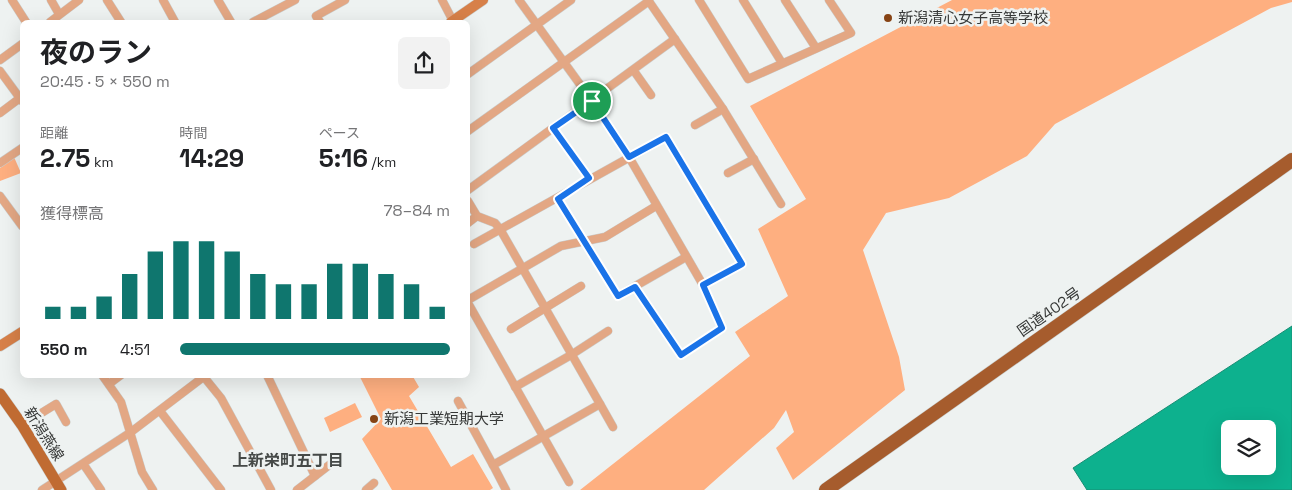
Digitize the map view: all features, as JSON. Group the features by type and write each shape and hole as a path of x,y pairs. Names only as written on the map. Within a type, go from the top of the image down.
{"highway":[{"name":"国道402号","path":"826,490 1292,160"}],"main road":[{"name":"新潟燕線","path":"0,394 22,425 58,486"}],"street":[{"path":"12,0 25,20"},
{"path":"51,0 56,19 79,0"},
{"path":"108,0 120,20"},
{"path":"163,0 174,20"},
{"path":"218,0 229,20"},
{"path":"257,20 295,0"},
{"path":"319,20 316,16 328,4 345,0"},
{"path":"442,0 451,20"},
{"path":"455,20 483,0"},
{"path":"519,0 592,101 629,157 703,285 722,328 681,355 635,287"},
{"path":"470,73 571,0"},
{"path":"699,0 748,79 851,33 829,0"},
{"path":"743,0 782,63"},
{"path":"785,0 816,48"},
{"path":"470,130 648,1 723,109 781,204"},
{"path":"470,189 675,40"},
{"path":"0,60 20,45"},
{"path":"0,71 20,96"},
{"path":"634,71 651,95"},
{"path":"0,112 20,100"},
{"path":"695,125 723,109"},
{"path":"553,128 589,178"},
{"path":"474,244 558,199 589,178 666,137 742,264 703,285"},
{"path":"0,162 20,149"},
{"path":"728,174 754,159"},
{"path":"0,196 20,223"},
{"path":"558,199 618,296 686,257"},
{"path":"470,204 477,216 495,223 500,229 613,427"},
{"path":"470,301 561,246 605,237 656,206"},
{"path":"470,221 477,216"},
{"path":"510,329 581,286"},
{"path":"470,306 569,482"},
{"path":"515,387 608,331"},
{"path":"0,346 20,333"},
{"path":"104,378 121,402 142,472 153,490"},
{"path":"109,384 117,378"},
{"path":"42,490 58,486 202,378"},
{"path":"206,378 221,398 272,490"},
{"path":"268,378 315,476"},
{"path":"458,401 506,490"},
{"path":"22,425 56,404 66,422"},
{"path":"493,466 600,404"},
{"path":"160,411 222,490"},
{"path":"297,490 337,459"},
{"path":"84,465 101,490"},
{"path":"366,490 374,483"}],"shaded area":[{"path":"952,0 1292,0 1292,2 1271,8 1055,124 1027,156 949,198 886,213 863,250 899,357 905,390 793,480 776,448 794,432 786,410 774,428 704,490 580,490 750,356 735,332 788,296 758,229 806,199 750,106"},
{"path":"14,157 20,173 0,181 0,168"},
{"path":"1292,326 1292,490 1087,490 1073,468"},
{"path":"360,378 414,378 419,387 409,396 451,467 473,454 493,488 490,490 392,490 362,439 381,419"},
{"path":"355,403 362,417 330,432 324,418"}],"place":[{"name":"新潟清心女子高等学校","path":"888,18"},
{"name":"新潟工業短期大学","path":"374,419"}],"district":[{"name":"上新栄町五丁目","path":"288,460"}],"route":[{"path":"592,101 629,157 666,137 742,264 703,285 719,317 722,328 681,355 635,287 618,296 558,199 589,178 553,128 592,101"}]}
